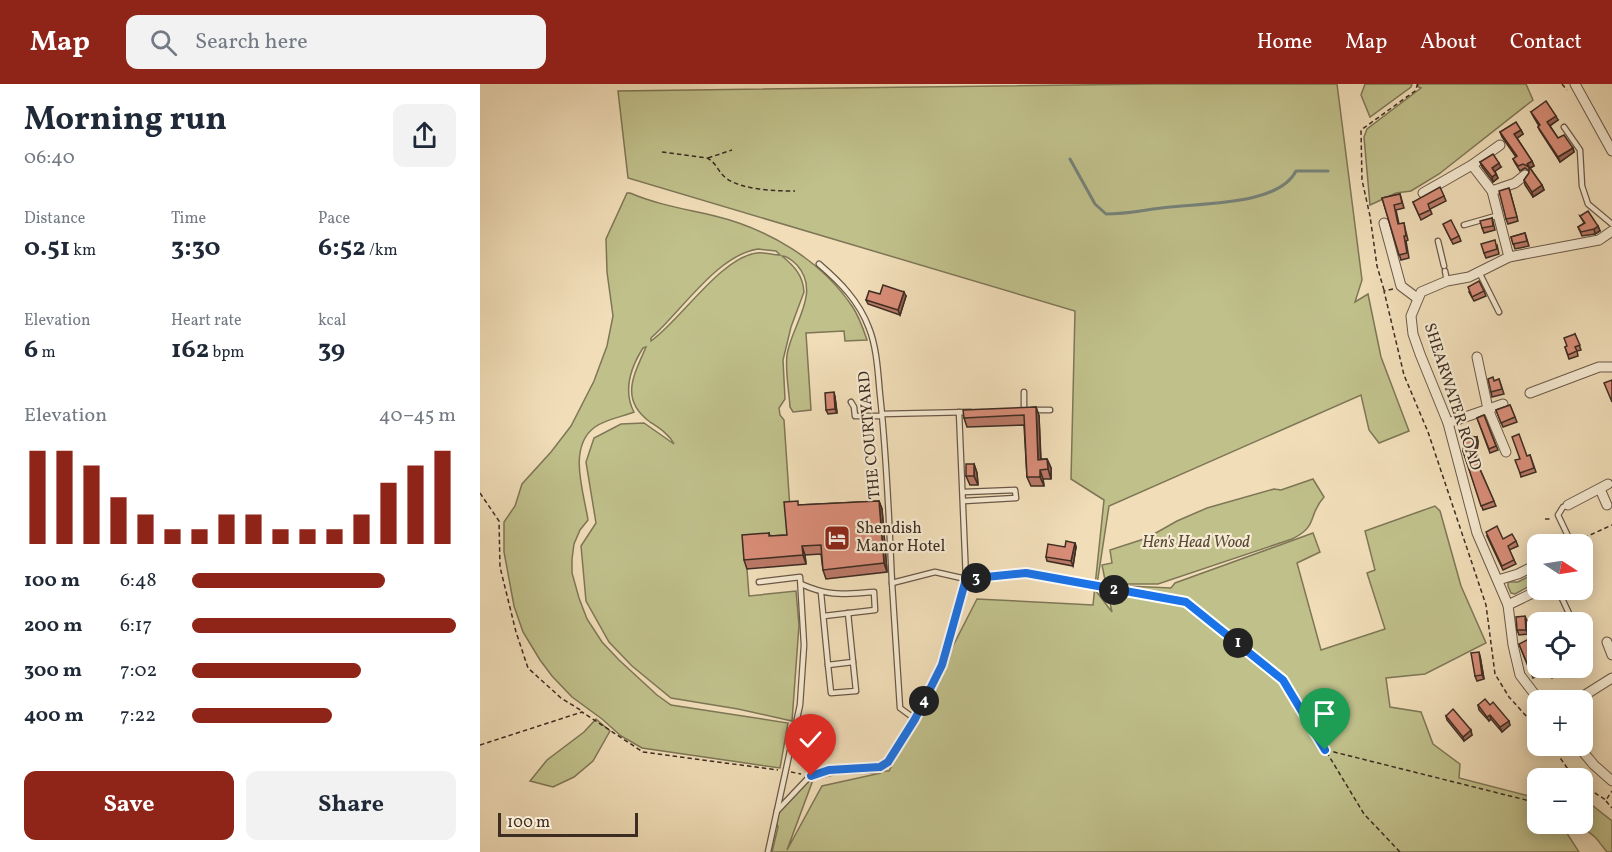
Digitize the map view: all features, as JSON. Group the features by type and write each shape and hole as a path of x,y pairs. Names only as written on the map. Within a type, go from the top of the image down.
{"street":[{"path":"1575,84 1612,151"},
{"path":"1423,193 1472,165 1500,145"},
{"path":"1472,165 1492,191 1509,257"},
{"path":"1492,191 1515,183 1525,175"},
{"path":"1384,223 1401,286 1417,298 1421,292 1447,281 1469,277 1509,257 1599,240 1612,231"},
{"name":"SHEARWATER ROAD","path":"1417,298 1411,316 1413,334 1448,423 1477,533 1508,605 1516,663 1520,675 1531,690"},
{"path":"1477,357 1488,409 1506,452"},
{"path":"1530,393 1599,367 1612,367"},
{"path":"1448,423 1503,404"},
{"path":"1568,505 1604,487 1607,505"},
{"path":"1497,580 1527,568"},
{"path":"1508,605 1527,596"},
{"path":"1606,642 1612,655"},
{"path":"1593,690 1612,678"},
{"path":"1586,756 1612,782"}],"lane":[{"path":"1564,127 1580,150 1582,186 1588,204 1612,224"},
{"path":"1464,225 1499,215"},
{"path":"1438,241 1447,281"},
{"name":"THE COURTYARD","path":"819,264 841,283 860,307 870,330 878,371 882,415 900,708 915,719"},
{"path":"1479,272 1499,312"},
{"path":"1024,392 1024,410"},
{"path":"851,402 855,416 981,411"},
{"path":"1013,411 1050,410"},
{"path":"777,811 811,776 829,770 880,767 888,762 915,719 942,665 966,579 959,412"},
{"path":"964,492 1015,490 1016,498 964,501"},
{"path":"1567,534 1558,514 1563,507 1568,505"},
{"path":"892,583 935,572 966,579 1026,573 1090,586"},
{"path":"759,582 800,577 804,645 800,705 768,852"},
{"path":"801,584 821,593 839,595 874,592 875,610 824,616"},
{"path":"821,593 831,693 856,691 848,613"},
{"path":"828,664 853,662"}],"path":[{"path":"1418,84 1415,91 1361,130 1362,180 1377,266 1404,375 1428,432 1486,605 1495,674 1509,697 1527,717"},
{"path":"662,152 708,158 732,150"},
{"path":"708,158 723,177 730,181 777,191 795,191"},
{"path":"1384,291 1401,286"},
{"path":"480,493 499,521 501,567 516,632 528,668 561,698 643,752 811,776"},
{"path":"1593,534 1612,525"},
{"path":"1090,586 1186,602 1283,680 1364,814 1400,852"},
{"path":"480,745 582,712"},
{"path":"1325,750 1527,800"},
{"path":"1606,800 1612,790"},
{"path":"1593,792 1606,800 1612,808"}],"green space":[{"path":"1337,84 1362,280 1355,302 1368,294 1381,357 1409,431 1379,443 1369,430 1361,395 1109,506 1096,591 1112,612 1106,585 1171,588 1175,583 1313,533 1320,552 1297,563 1321,650 1385,629 1367,573 1375,570 1365,531 1435,506 1440,511 1461,586 1486,643 1425,674 1386,678 1390,707 1421,712 1433,744 1460,764 1459,778 1527,795 1527,834 1567,834 1579,852 772,852 778,827 775,819 785,802 809,780 822,775 853,770 889,771 977,599 1093,605 1104,500 1071,479 1075,311 628,178 618,91","holes":["881,773 822,786 787,850 813,780 837,774"]},
{"path":"1365,84 1412,84 1370,117 1361,95"},
{"path":"1417,84 1526,84 1533,100 1439,174 1411,191 1396,193 1370,205 1364,137 1367,129 1421,88"},
{"path":"627,193 715,216 754,229 792,249 825,274 854,310 867,340 845,341 844,331 806,333 811,410 793,412 790,407 787,355 803,310 807,287 804,276 797,265 782,256 797,271 804,292 791,327 783,360 785,399 779,408 784,420 790,509 786,510 787,540 747,569 749,596 796,591 799,625 792,721 671,698 632,666 609,642 586,601 581,546 596,523 586,462 594,438 621,424 644,423 674,444 667,434 640,413 632,396 634,377 646,347 639,355 630,379 629,396 634,412 595,427 586,436 579,458 588,520 580,530 574,544 572,573 587,619 602,642 619,660 671,705 788,723 780,768 642,748 621,736 572,697 552,676 523,632 514,606 504,552 504,522 515,506 522,484 571,426 594,381 607,346 613,316 607,272 606,239","holes":["758,249 776,251 780,255 757,253 743,257 729,266 651,341 651,338 700,286 728,262 743,253"]},
{"name":"Hen's Head Wood","path":"1313,479 1324,497 1310,525 1292,539 1158,584 1116,584 1105,580 1102,565 1112,563 1110,550 1147,538 1207,508 1274,489 1281,490"},
{"path":"1527,577 1527,587 1515,594 1511,593 1508,582 1518,582"},
{"path":"596,719 610,731 593,761 574,777 553,787 530,781 547,760 584,732"},
{"path":"1593,806 1612,821 1612,852 1607,852 1591,834 1593,834"}],"building":[{"path":"1546,101 1556,116 1547,122 1558,138 1564,135 1573,148 1558,157 1531,112"},
{"path":"1516,122 1521,130 1514,134 1532,161 1527,164 1542,185 1532,192 1524,180 1529,173 1529,167 1523,164 1518,166 1513,159 1517,156 1500,132"},
{"path":"1493,154 1499,163 1492,168 1496,174 1492,177 1480,162"},
{"path":"1440,187 1444,196 1428,204 1430,210 1419,215 1413,202"},
{"path":"1509,188 1517,217 1506,219 1499,191"},
{"path":"1400,194 1402,203 1394,205 1398,224 1404,223 1407,253 1399,255 1382,198"},
{"path":"1588,211 1598,226 1581,232 1578,227 1585,223 1580,216"},
{"path":"1492,218 1493,226 1482,228 1480,221"},
{"path":"1451,220 1459,236 1451,240 1443,224"},
{"path":"1525,233 1527,241 1513,244 1511,237"},
{"path":"1495,240 1497,249 1484,253 1481,244"},
{"path":"1479,281 1484,291 1472,297 1468,287"},
{"path":"883,285 904,292 898,310 866,300 869,291 880,294"},
{"path":"1575,334 1580,345 1575,347 1577,351 1568,355 1564,338"},
{"path":"1493,377 1494,381 1499,379 1502,389 1491,392 1488,379"},
{"path":"1612,380 1612,402 1604,383"},
{"path":"834,392 835,409 826,410 825,393"},
{"path":"1510,405 1515,417 1501,423 1496,410"},
{"path":"1036,407 1038,460 1047,459 1048,469 1040,470 1040,477 1027,477 1024,415 964,418 963,410"},
{"path":"1484,415 1496,446 1489,449 1477,418"},
{"path":"1519,434 1534,468 1520,473 1515,460 1520,459 1512,437"},
{"path":"1465,436 1477,437 1474,456 1494,501 1481,506 1463,451"},
{"path":"966,464 974,464 974,476 966,476"},
{"name":"Shendish Manor Hotel","path":"798,501 798,505 879,501 884,563 823,570 821,545 802,546 803,555 744,560 742,535 769,533 769,536 787,535 784,502"},
{"path":"1497,526 1503,539 1512,534 1516,541 1508,546 1514,560 1502,566 1486,532"},
{"path":"1066,541 1075,543 1071,561 1046,557 1048,544 1065,547"},
{"path":"1525,616 1526,630 1517,630 1516,617"},
{"path":"1527,640 1527,663 1519,644"},
{"path":"1479,652 1482,675 1475,676 1471,653"},
{"path":"1485,699 1490,705 1493,702 1509,721 1500,727 1490,715 1487,717 1478,705"},
{"path":"1453,709 1471,730 1463,737 1446,716"}],"waterway":[{"path":"1070,159 1095,204 1106,214 1239,200 1274,190 1287,182 1296,171 1328,171"}],"place":[{"name":"Shendish Manor Hotel","path":"837,538"}],"route":[{"path":"811,776 829,770 880,767 888,762 915,719 942,665 966,579 1026,573 1186,602 1283,680 1325,750"}]}
